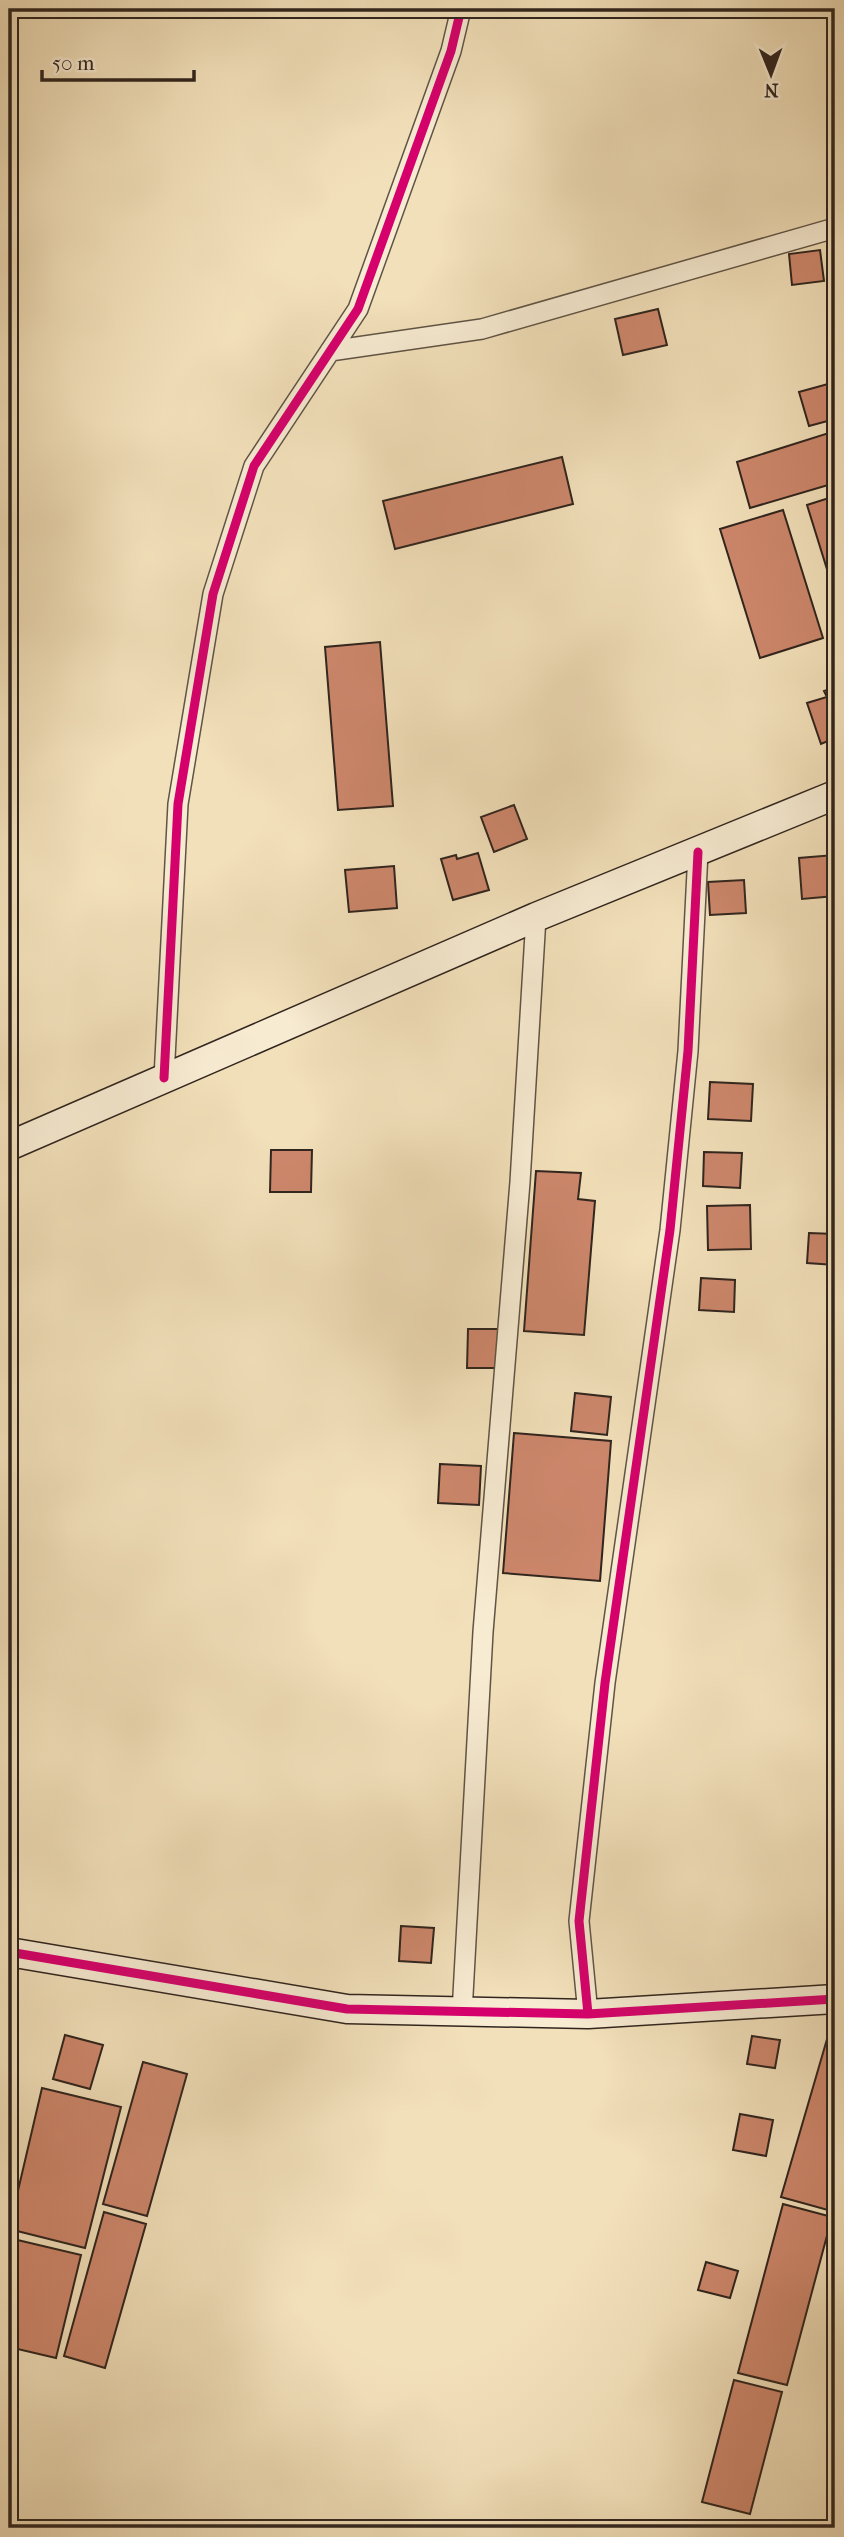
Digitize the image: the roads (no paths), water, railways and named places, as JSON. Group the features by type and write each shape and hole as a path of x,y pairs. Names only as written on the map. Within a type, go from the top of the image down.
{"street":[{"path":"164,1078 178,804 213,594 254,466 358,309 451,51 461,9"},
{"path":"330,351 481,329 835,228"},
{"path":"9,1146 536,917 835,795"},
{"path":"588,2014 579,1922 605,1683 670,1230 688,1051 698,852"},
{"path":"462,2013 484,1632 520,1182 536,917"},
{"path":"9,1952 347,2008 462,2013 588,2014 835,1999"}]}
